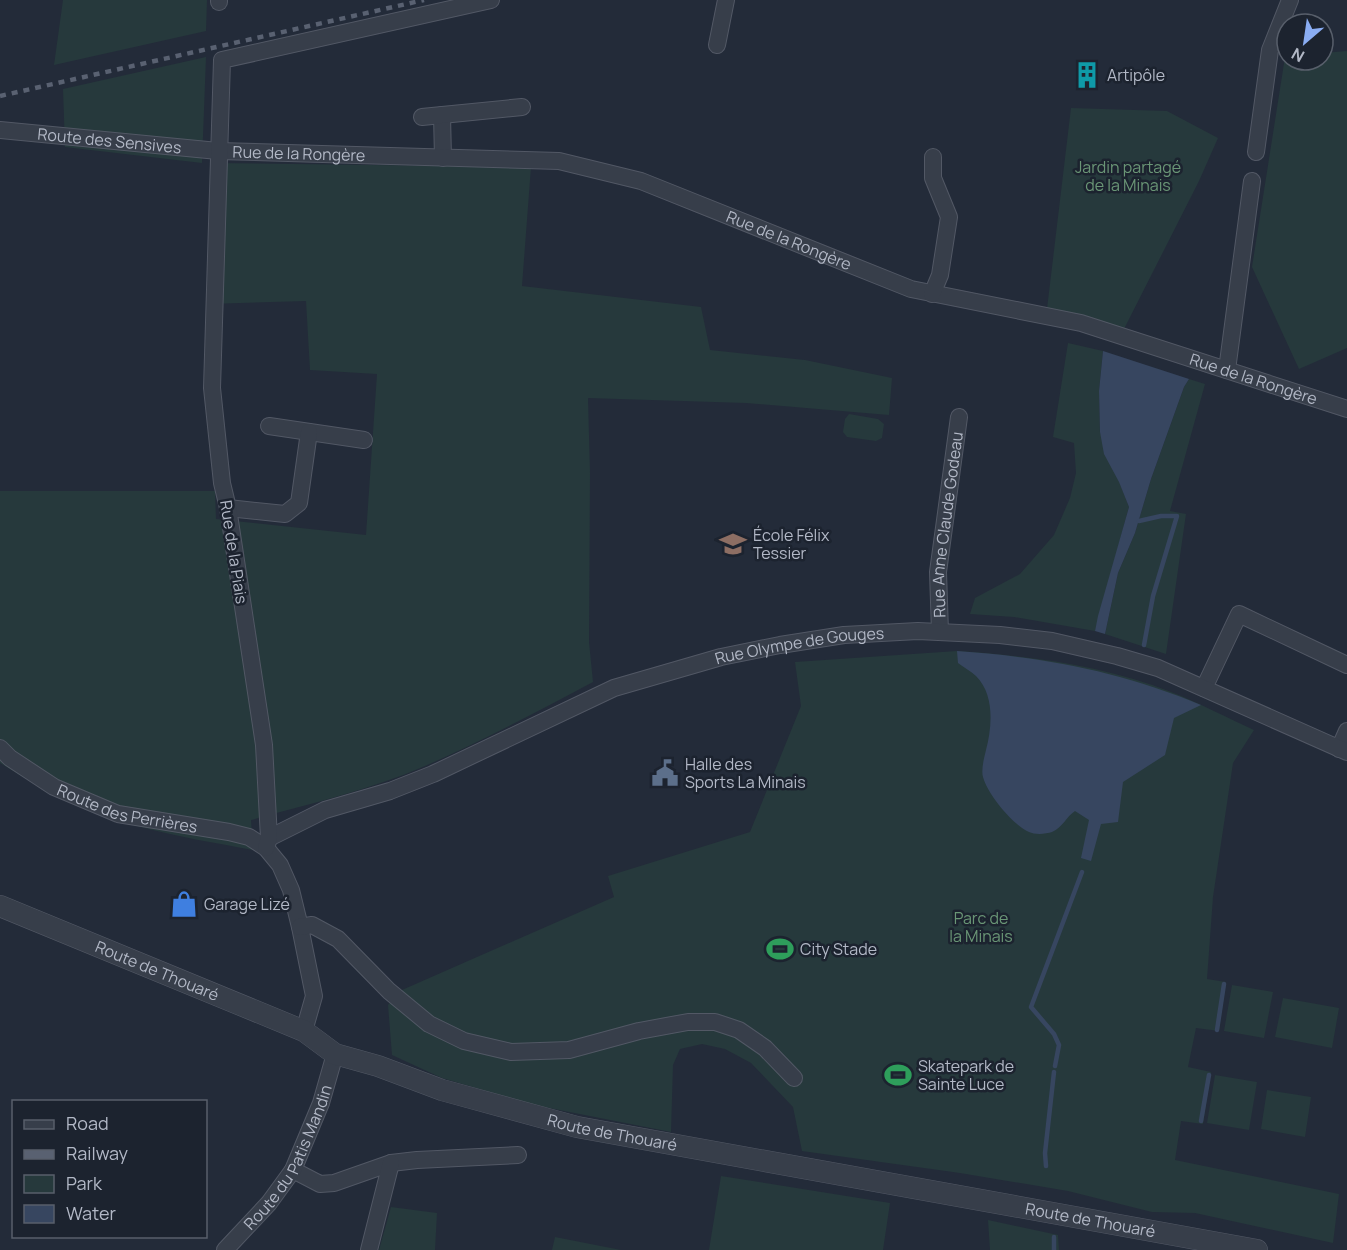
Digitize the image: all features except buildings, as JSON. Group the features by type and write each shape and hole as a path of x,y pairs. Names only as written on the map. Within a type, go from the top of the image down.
{"street":[{"name":"Rue de la Piais","path":"267,843 264,745 228,508 222,483 212,388 222,60 491,0"},
{"path":"717,45 726,0"},
{"path":"1256,152 1270,50 1290,0"},
{"path":"422,117 522,107"},
{"path":"442,115 443,158"},
{"name":"Route des Sensives","path":"0,130 218,151"},
{"name":"Rue de la Rongère","path":"218,151 559,161 640,181 911,289 1082,323 1347,409"},
{"path":"932,294 940,276 949,217 933,178 933,157"},
{"path":"1227,370 1252,181"},
{"name":"Rue Anne Claude Godeau","path":"940,632 938,572 959,417"},
{"path":"269,426 364,440"},
{"path":"228,508 285,514 291,510 298,503 309,432"},
{"path":"1204,688 1239,614 1347,665"},
{"name":"Rue Olympe de Gouges","path":"267,843 325,810 390,791 433,774 615,688 662,672 721,657 844,635 940,632 1000,635 1052,641 1158,668 1343,750"},
{"path":"1343,750 1347,731"},
{"name":"Route des Perrières","path":"0,748 10,758 54,787 118,814 229,832 267,843"},
{"path":"267,843 291,890 314,996 304,1031"},
{"name":"Route de Thouaré","path":"0,906 304,1031 335,1054 378,1066 442,1090 577,1127 1257,1250"},
{"path":"300,927 312,925 338,939 389,991 429,1024 464,1041 511,1052 569,1050 639,1031 688,1022 715,1022 739,1030 765,1048 794,1078"},
{"name":"Route du Patis Mandin","path":"225,1250 269,1203 293,1170 321,1102 335,1054"},
{"path":"293,1170 320,1185 334,1183 392,1163 518,1155"},
{"path":"369,1250 392,1163"}],"green space":[{"path":"63,0 207,0 206,31 54,65"},
{"path":"1347,51 1347,348 1299,369 1252,267 1283,72 1335,72 1335,52"},
{"path":"206,57 202,163 65,147 63,89"},
{"name":"Jardin partagé de la Minais","path":"1071,108 1167,111 1218,138 1199,181 1124,329 1047,309"},
{"path":"210,163 531,167 522,286 701,307 710,350 805,360 892,378 889,415 746,403 588,398 589,642 593,682 489,736 404,775 339,796 251,820 253,850 169,834 122,822 50,792 0,763 0,491 215,491 216,519 366,535 377,374 310,370 306,301 208,304"},
{"path":"1068,343 1103,351 1099,391 1100,432 1129,507 1095,631 1014,617 970,614 975,598 1020,574 1054,535 1070,498 1076,473 1074,443 1053,437"},
{"path":"1189,379 1205,384 1170,511 1186,514 1166,654 1105,634 1118,573 1135,533 1151,479 1184,387"},
{"path":"849,414 878,419 884,424 882,438 876,441 847,437 843,432 845,419"},
{"name":"Parc de la Minais","path":"957,651 1039,659 1093,668 1182,696 1254,730 1233,763 1213,897 1207,979 1226,982 1219,1031 1196,1028 1188,1067 1211,1072 1203,1124 1181,1121 1175,1160 1339,1194 1333,1243 1195,1213 1152,1212 1068,1191 802,1151 793,1107 751,1063 725,1049 702,1044 680,1049 673,1065 671,1132 534,1105 442,1078 392,1055 388,1005 402,990 614,897 608,876 750,832 801,706 795,662"},
{"path":"1232,985 1273,992 1264,1038 1224,1031"},
{"path":"1283,998 1339,1008 1332,1048 1275,1037"},
{"path":"1215,1075 1257,1082 1249,1130 1207,1123"},
{"path":"1267,1090 1311,1097 1305,1137 1261,1129"},
{"path":"721,1176 890,1203 883,1250 709,1250"},
{"path":"391,1207 437,1213 435,1250 379,1250"},
{"path":"988,1220 1058,1235 1059,1250 990,1250"},
{"path":"555,1237 621,1250 552,1250"}],"water":[{"path":"1103,351 1189,379 1184,387 1151,479 1135,533 1118,573 1105,634 1095,631 1129,507 1104,454 1100,432 1099,391"},
{"path":"957,651 1020,657 1081,668 1141,683 1201,705 1174,718 1165,755 1123,782 1118,822 1101,824 1091,861 1081,858 1089,820 1075,811 1052,832 1031,833 1009,816 990,792 982,771 990,731 989,702 976,676 958,663"}],"waterway":[{"path":"1139,521 1161,516 1177,516 1153,596 1144,645"},
{"path":"1055,1066 1059,1045 1054,1034 1031,1007 1082,872"},
{"path":"1217,1030 1224,984"},
{"path":"1046,1166 1045,1153 1054,1072"},
{"path":"1201,1121 1209,1075"},
{"path":"1054,1237 1054,1250"}],"railway":[{"path":"0,96 424,0"}],"place":[{"name":"Artipôle","path":"1087,75"},
{"name":"École Félix Tessier","path":"733,544"},
{"name":"Halle des Sports La Minais","path":"665,773"},
{"name":"Garage Lizé","path":"184,904"},
{"name":"City Stade","path":"780,949"},
{"name":"Skatepark de Sainte Luce","path":"898,1075"}]}
